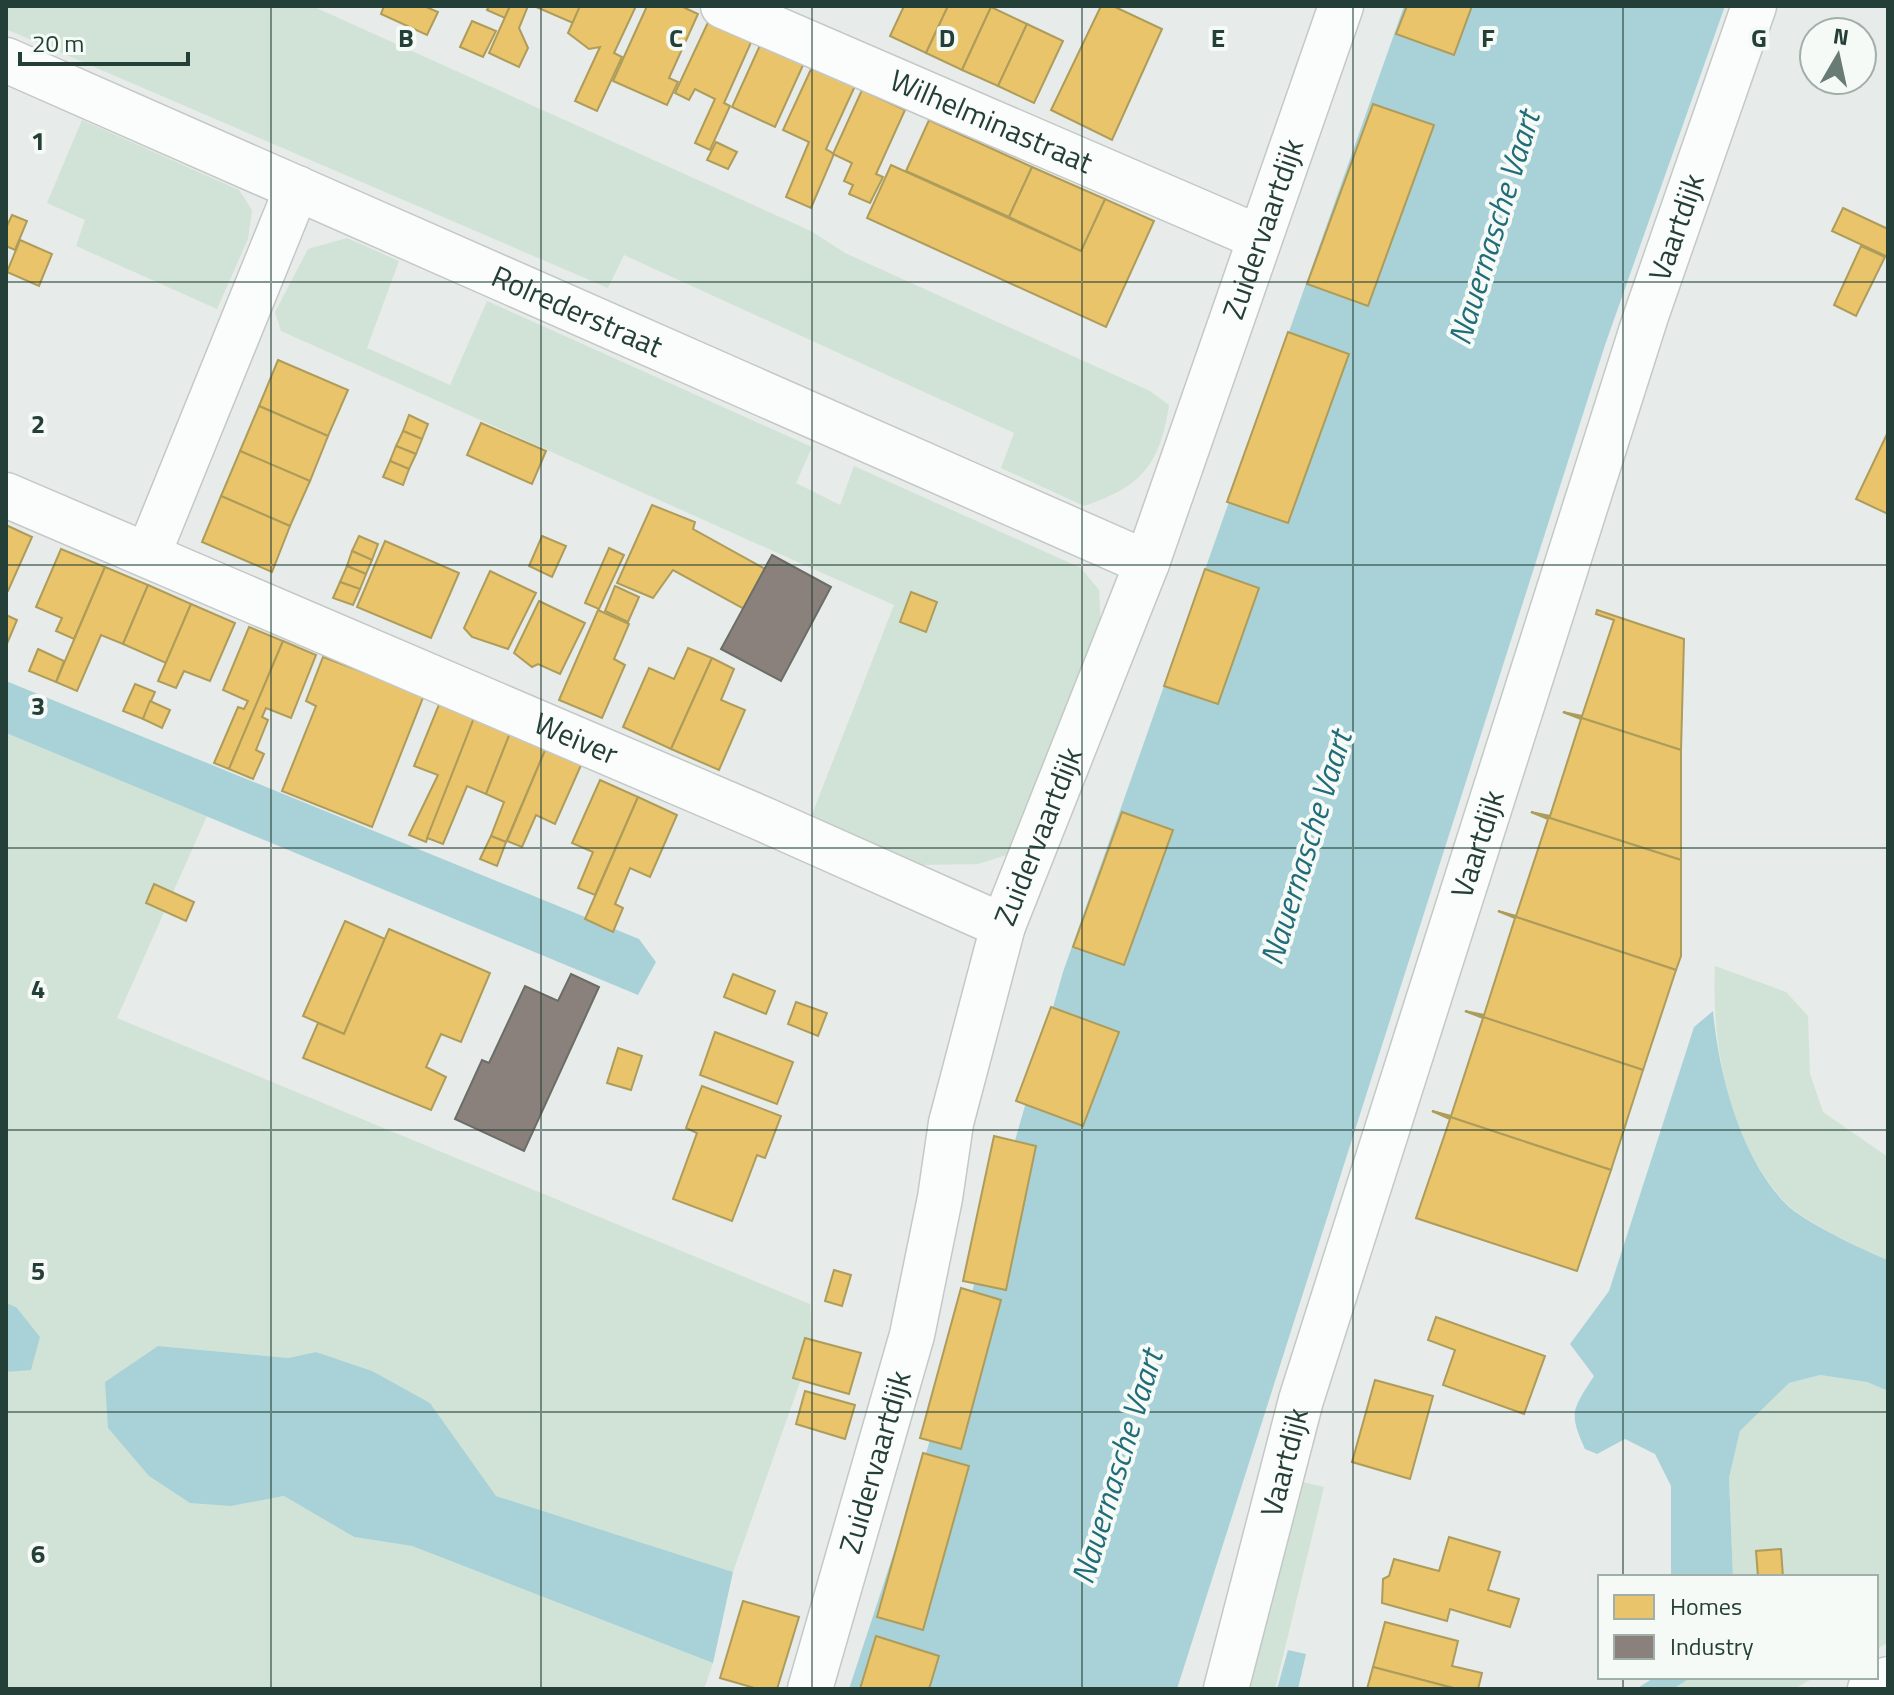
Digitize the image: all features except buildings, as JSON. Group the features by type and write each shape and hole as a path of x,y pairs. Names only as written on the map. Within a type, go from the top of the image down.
{"street":[{"name":"Wilhelminastraat","path":"723,6 1258,237"},
{"name":"Zuidervaartdijk","path":"810,1689 912,1335 940,1198 951,1123 1003,926 1147,563 1258,237 1341,6"},
{"name":"Vaartdijk","path":"1226,1689 1301,1400 1646,316 1754,6"},
{"name":"Rolrederstraat","path":"6,60 1147,563"},
{"path":"148,555 297,188"},
{"name":"Weiver","path":"6,495 763,819 1003,926"},
{"path":"1870,1689 1888,1679"}],"green space":[{"path":"6,6 312,6 811,231 845,253 1150,391 1169,405 1160,443 1153,458 1134,482 1084,506 1001,468 1014,433 624,255 608,288 6,29"},
{"path":"82,120 239,190 252,210 248,239 217,309 76,246 85,220 47,203"},
{"path":"347,238 399,261 367,348 450,385 487,301 812,447 796,483 840,505 854,466 1081,568 1099,590 1101,629 1023,850 978,864 917,865 811,817 894,605 281,331 275,312 308,249"},
{"path":"6,733 207,816 117,1018 810,1304 812,1348 733,1572 495,1496 430,1403 316,1352 288,1358 158,1346 231,1506 284,1496 354,1537 412,1546 713,1663 704,1689 6,1689 6,1372 31,1369 16,1307 6,1303"},
{"path":"1715,966 1786,992 1808,1016 1810,1074 1823,1112 1888,1157 1888,1260 1834,1234 1794,1210 1766,1179 1750,1152 1737,1123 1721,1060 1716,1028"},
{"path":"1820,1375 1867,1382 1888,1391 1888,1643 1878,1648 1878,1575 1733,1575 1729,1478 1740,1431 1788,1383"},
{"path":"1298,1481 1324,1487 1275,1689 1245,1689"},
{"path":"1689,1679 1812,1679 1794,1689 1673,1689"}],"water":[{"name":"Nauernasche Vaart","path":"1404,6 1725,6 1605,345 1177,1689 849,1689 923,1464 1063,972"},
{"path":"6,681 639,939 656,962 638,995 6,733"},
{"path":"1713,1011 1720,1062 1734,1114 1756,1163 1770,1185 1786,1204 1806,1219 1888,1260 1888,1391 1867,1382 1820,1375 1789,1383 1740,1431 1729,1478 1733,1575 1671,1575 1671,1486 1655,1454 1625,1439 1597,1454 1585,1449 1575,1418 1577,1404 1594,1376 1570,1344 1609,1291 1694,1027"},
{"path":"6,1303 16,1307 40,1337 31,1370 6,1372"},
{"path":"158,1346 288,1358 316,1352 372,1371 430,1403 496,1496 733,1572 713,1663 412,1546 354,1537 284,1496 231,1506 190,1503 149,1476 108,1428 105,1382"},
{"path":"1288,1650 1306,1654 1298,1689 1277,1689"},
{"path":"1652,1679 1689,1679 1673,1689 1636,1689"}]}
